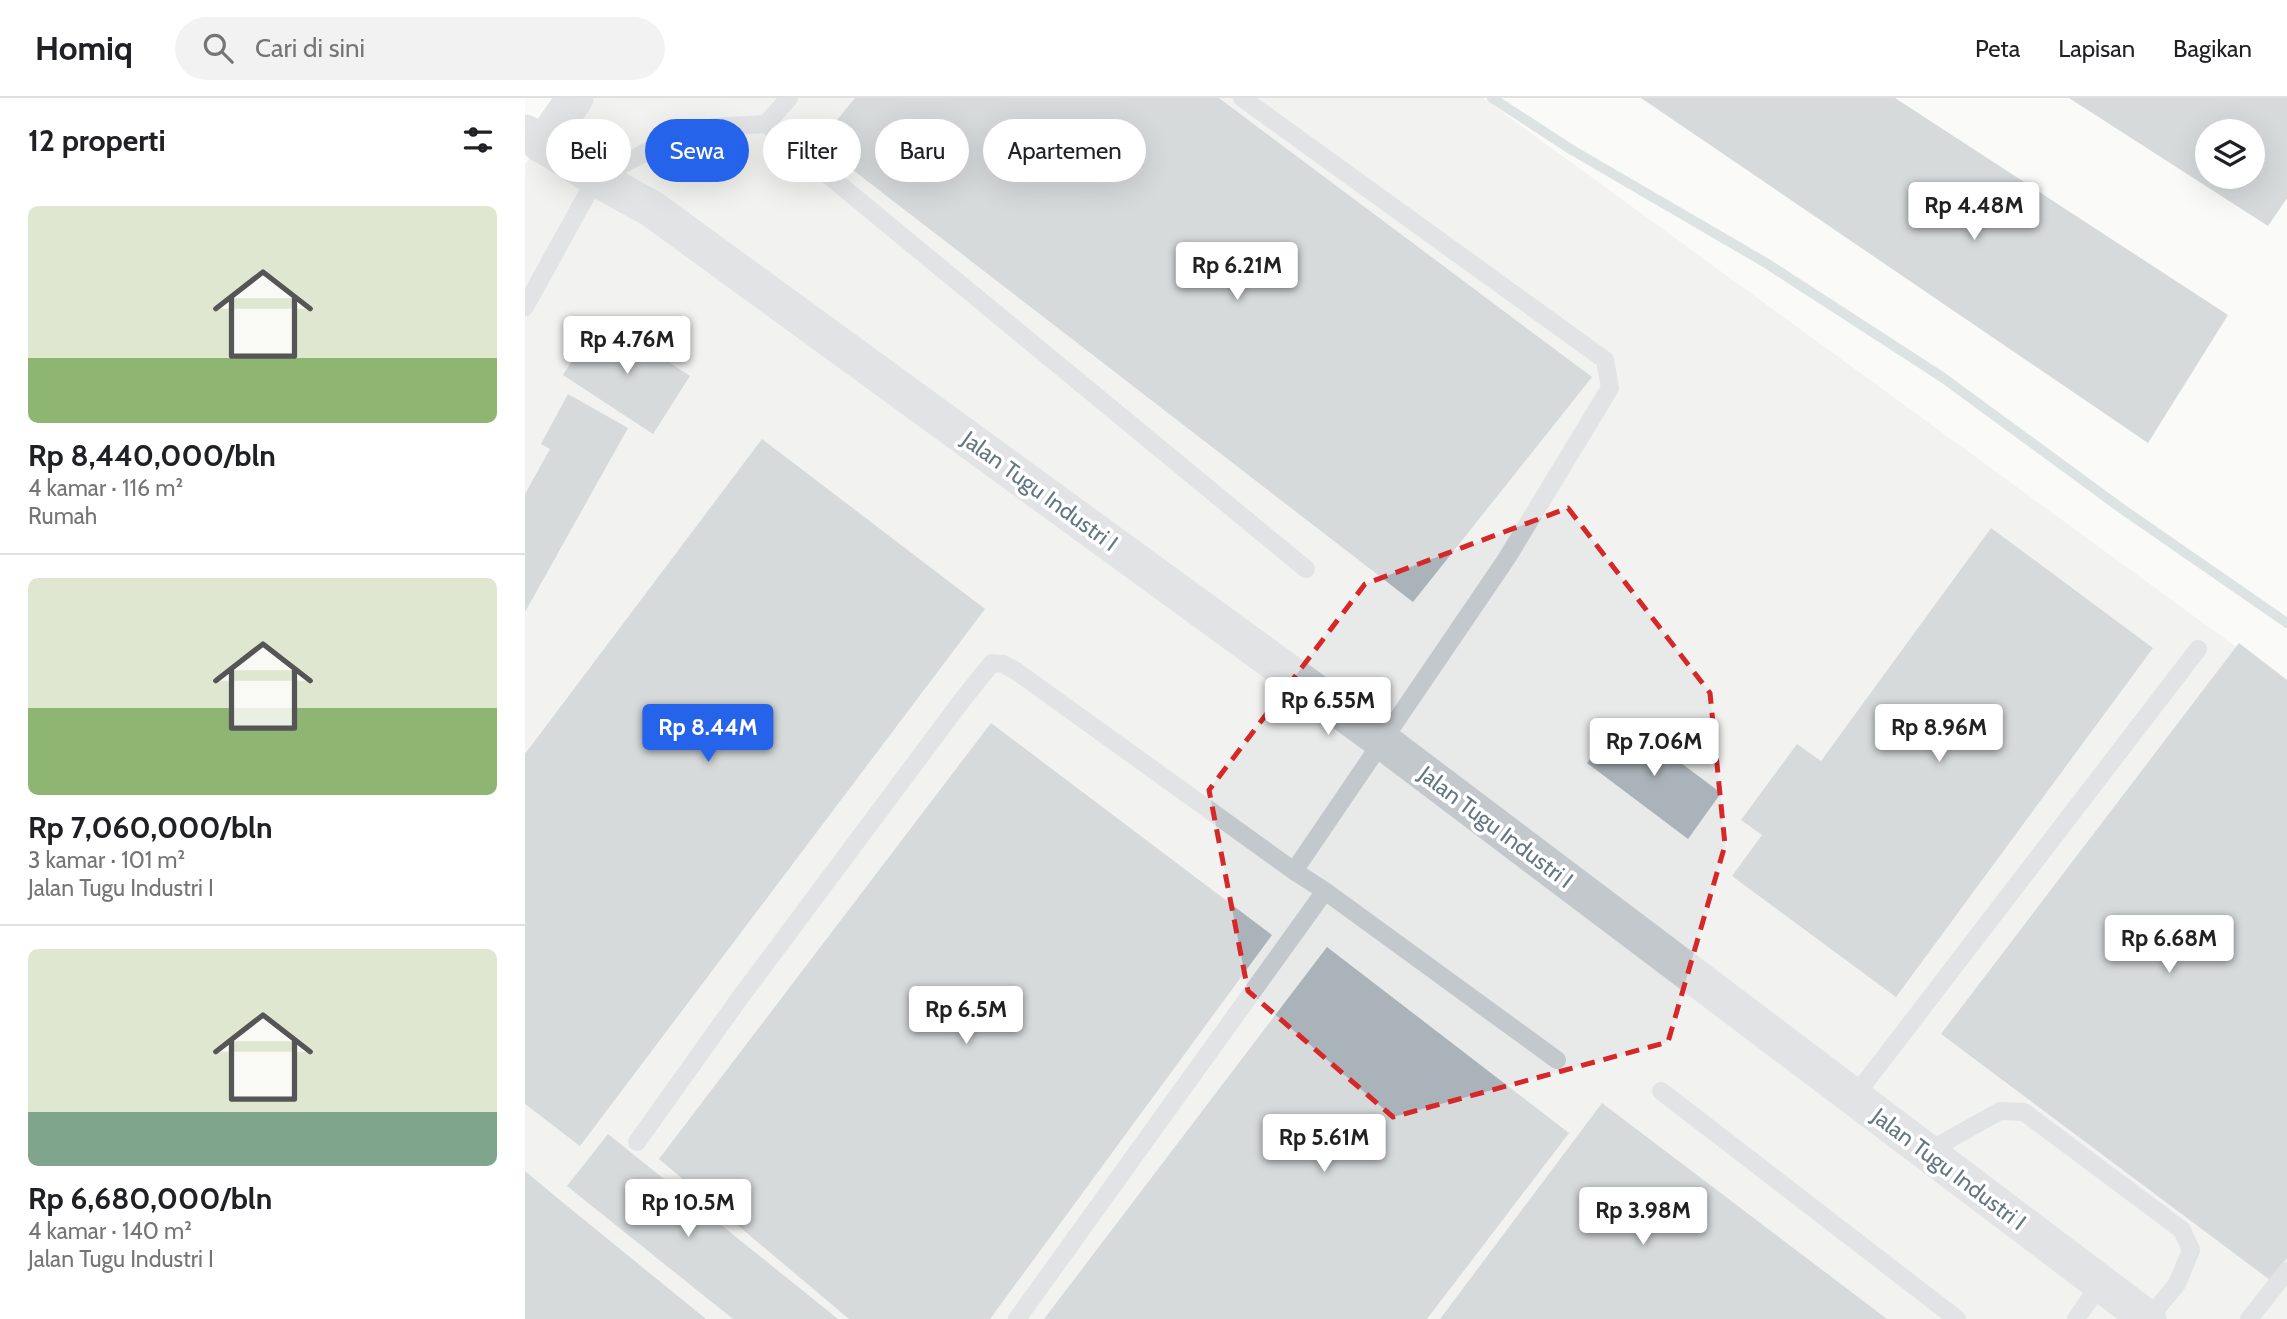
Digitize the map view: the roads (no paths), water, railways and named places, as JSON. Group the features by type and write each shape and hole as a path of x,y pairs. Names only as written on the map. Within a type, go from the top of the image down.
{"street":[{"path":"534,139 575,98"},
{"name":"Jalan Tugu Industri I","path":"603,182 652,209 1381,740 2148,1319"}],"lane":[{"path":"770,119 789,98"},
{"path":"1242,98 1605,360 1610,388 1507,558 1294,871"},
{"path":"631,159 648,150 713,127 763,124"},
{"path":"525,307 594,182"},
{"path":"836,182 1306,569"},
{"path":"1854,1097 2198,649"},
{"path":"638,1142 739,999 992,663 1003,664 1016,671 1557,1060"},
{"path":"1017,1319 1325,891"},
{"path":"1661,1091 1957,1319"},
{"path":"1927,1152 2000,1111 2024,1112 2182,1230 2191,1250 2177,1283 2148,1319"},
{"path":"2249,1319 2287,1271"},
{"path":"2076,1319 2101,1283"}],"waterway":[{"path":"1492,98 1572,150 1766,263 1942,377 2125,511 2287,623"}]}
